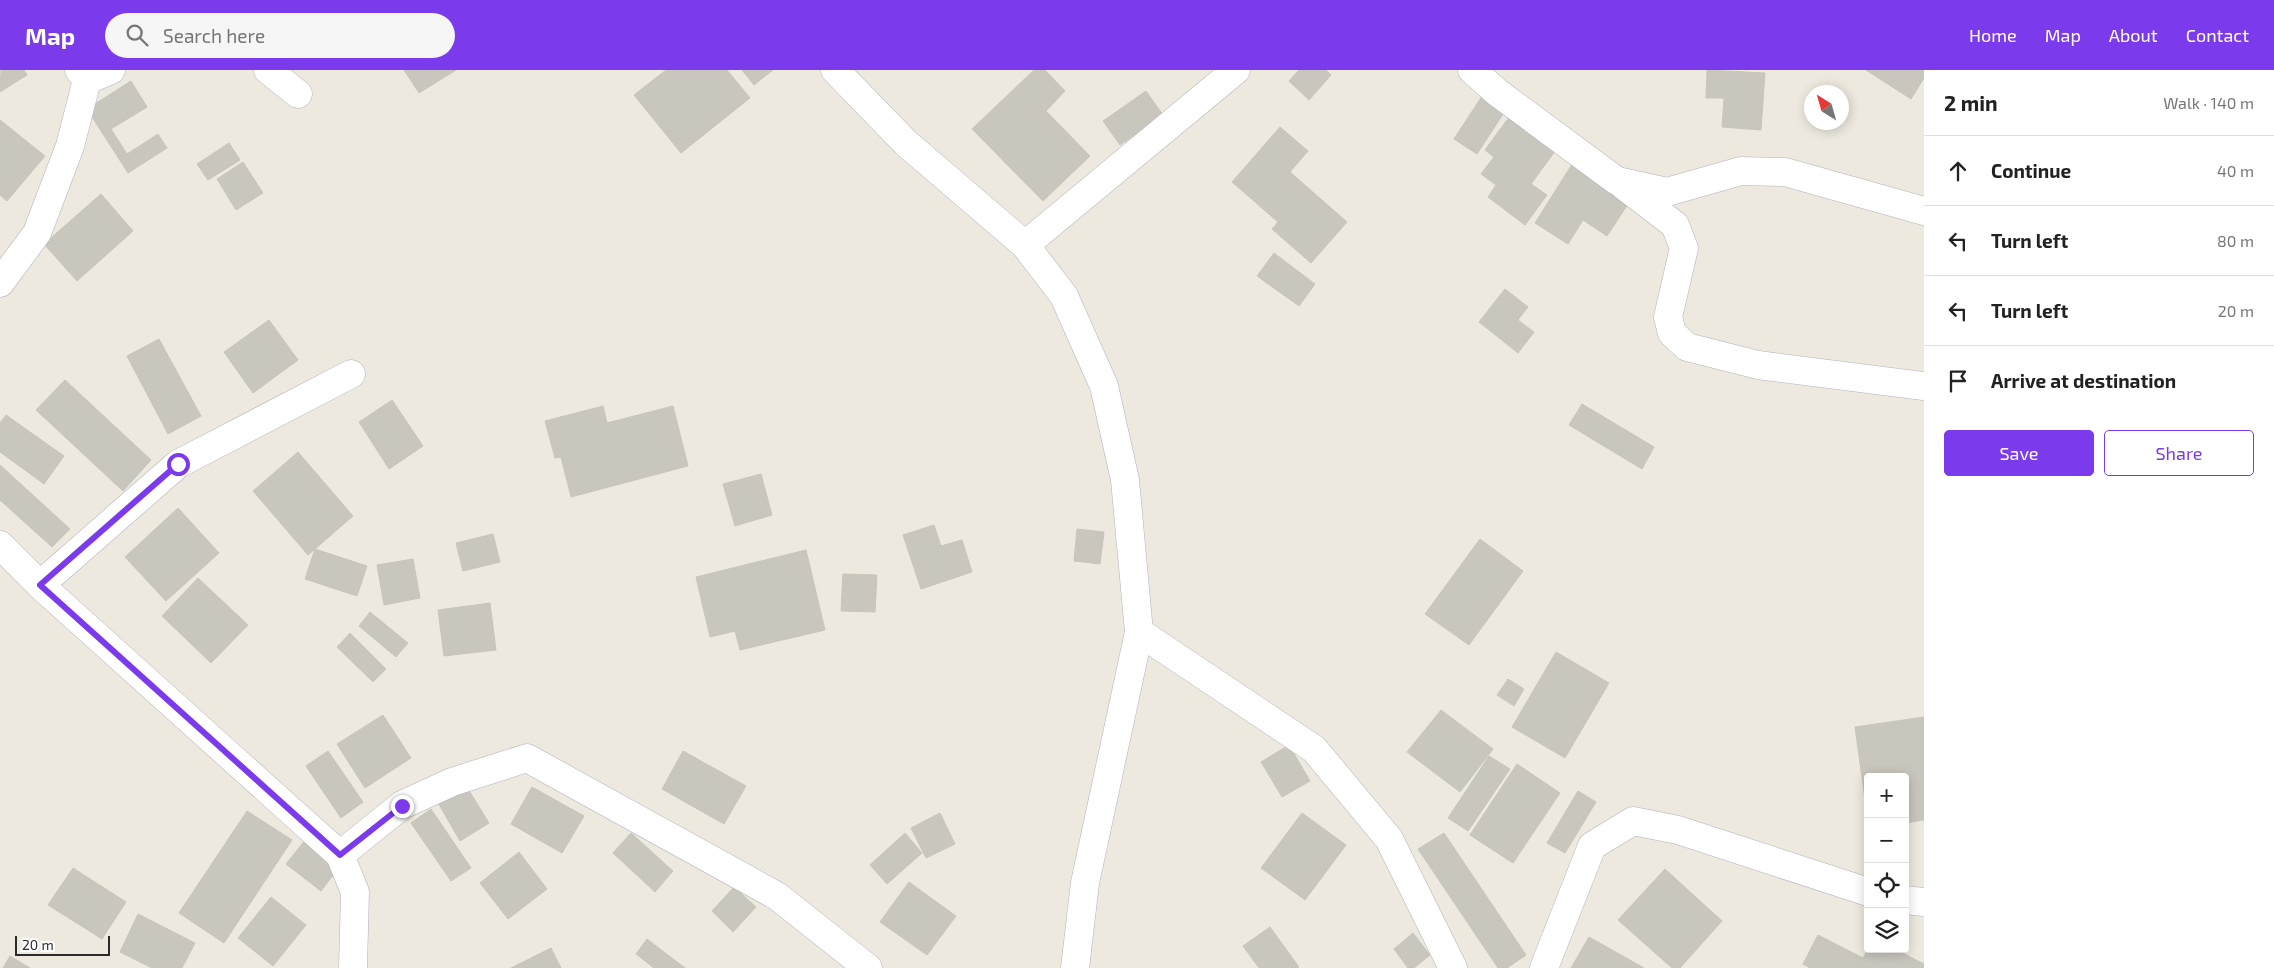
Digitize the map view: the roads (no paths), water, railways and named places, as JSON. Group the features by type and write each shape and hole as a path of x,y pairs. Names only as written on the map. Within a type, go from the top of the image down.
{"street":[{"path":"268,70 298,94"},
{"path":"835,70 906,143 1025,244 1064,296 1104,386 1125,480 1139,632 1085,883 1075,968"},
{"path":"1025,244 1236,70"},
{"path":"1472,70 1498,93 1675,225 1684,248 1668,318 1672,333 1687,347 1758,365 1924,386"},
{"path":"0,283 37,233 70,146 93,73"},
{"path":"1617,181 1667,192 1741,170 1785,172 1924,211"},
{"path":"40,585 178,464 351,374"},
{"path":"0,545 40,585 340,855 355,892 353,968"},
{"path":"1139,632 1314,749 1389,839 1453,968"},
{"path":"340,855 402,806 452,782 527,758 777,896 868,968"},
{"path":"1544,968 1592,846 1633,821 1678,830 1864,891"},
{"path":"1909,900 1924,902"}]}
